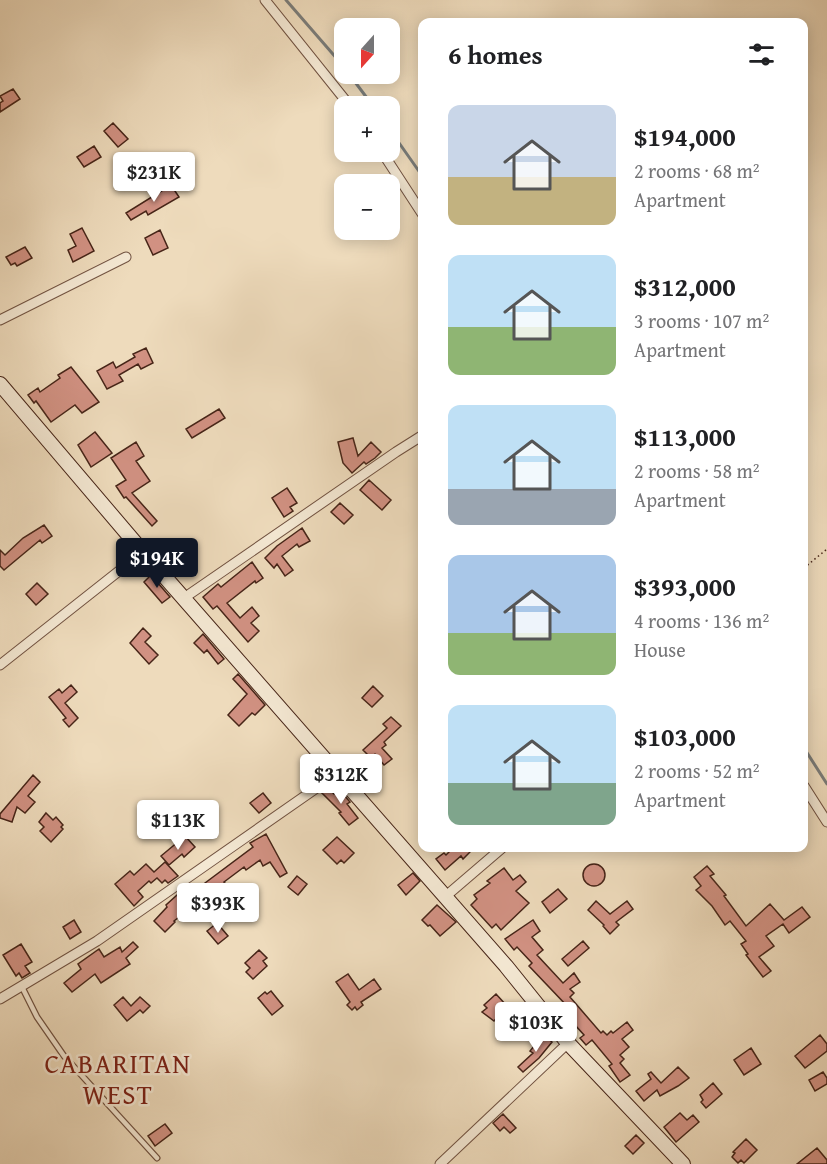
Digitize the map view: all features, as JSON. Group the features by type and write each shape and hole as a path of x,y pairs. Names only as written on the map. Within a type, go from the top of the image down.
{"street":[{"path":"265,0 342,96"},
{"path":"389,162 418,207"},
{"path":"0,320 126,256"},
{"path":"0,384 143,552 507,966 568,1043 683,1164"},
{"path":"184,598 418,438"},
{"path":"0,665 143,552"},
{"path":"0,999 97,941 338,773"},
{"path":"808,792 827,822"},
{"path":"446,896 497,852"},
{"path":"440,1164 568,1043"}],"lane":[{"path":"22,987 37,1017 64,1056 157,1158"}],"path":[{"path":"808,565 827,549"}],"building":[{"path":"13,89 20,99 0,112 0,103 3,101 0,96"},
{"path":"113,123 128,139 118,147 104,131"},
{"path":"94,146 101,157 84,167 77,157"},
{"path":"171,185 179,197 148,215 146,211 131,220 126,213"},
{"path":"82,228 94,251 73,262 68,250 76,246 70,234"},
{"path":"160,230 168,248 153,255 145,238"},
{"path":"25,247 32,258 17,266 15,263 11,265 6,257"},
{"path":"146,348 153,363 141,369 138,364 119,375 123,381 107,389 97,371 113,362 116,368 135,357 133,354"},
{"path":"71,367 99,402 82,413 75,405 51,422 36,401 34,403 28,395 38,388 40,392 60,378 58,375"},
{"path":"219,409 225,418 192,438 186,429"},
{"path":"95,432 112,453 91,467 78,445"},
{"path":"353,438 358,456 371,442 381,452 366,464 364,462 352,473 343,463 338,442"},
{"path":"136,442 144,456 136,461 150,481 132,493 157,521 152,526 126,497 124,498 116,486 126,480 111,458"},
{"path":"369,480 391,500 382,510 360,490"},
{"path":"287,488 297,503 290,507 293,511 284,517 272,498"},
{"path":"340,503 353,515 344,524 331,512"},
{"path":"44,525 52,536 42,543 40,540 4,570 0,566 0,550 5,555 23,538"},
{"path":"302,528 310,541 299,547 297,544 282,556 293,570 285,576 277,564 274,568 265,558"},
{"path":"252,562 263,578 256,583 255,581 227,603 240,618 252,607 259,616 251,623 259,631 248,642 217,606 213,609 203,597 218,584 221,587"},
{"path":"151,575 170,597 162,603 144,582"},
{"path":"37,583 48,594 36,605 26,594"},
{"path":"143,628 151,636 145,642 158,655 149,664 130,643"},
{"path":"203,634 224,659 218,664 207,650 204,653 194,643"},
{"path":"238,674 265,705 255,715 252,713 239,726 228,715 247,694 233,679"},
{"path":"71,685 77,692 65,703 78,718 69,727 63,720 66,718 49,697 59,689 62,693"},
{"path":"373,686 383,696 372,707 362,698"},
{"path":"391,717 401,726 384,742 386,745 382,748 392,759 384,765 375,754 371,758 363,750 387,728 383,724"},
{"path":"33,775 40,782 28,796 35,802 25,813 17,807 12,822 0,818 0,814"},
{"path":"328,788 334,794 339,789 350,802 347,804 358,818 349,825 339,813 341,812 322,793"},
{"path":"263,793 271,803 259,813 250,803"},
{"path":"46,813 53,820 56,817 63,825 61,827 63,829 51,842 40,831 44,827 39,822"},
{"path":"266,834 287,873 280,877 270,862 263,866 260,860 246,870 244,867 224,882 227,885 217,895 205,883 253,847 250,843"},
{"path":"185,836 195,847 184,857 182,854 169,865 161,856"},
{"path":"337,837 354,853 344,863 341,860 337,864 323,850"},
{"path":"449,852 470,852 463,859 461,856 445,870 436,859 444,853 446,855"},
{"path":"165,862 178,876 168,883 165,880 162,883 157,878 151,883 149,881 138,891 143,897 134,906 115,884 130,871 134,875 146,864 154,872"},
{"path":"594,864 602,867 605,875 602,883 594,886 586,883 583,875 586,867"},
{"path":"707,866 714,874 710,876 726,895 724,896 746,926 770,904 784,920 802,907 810,917 789,933 783,924 766,936 774,946 759,957 771,971 763,977 746,955 748,954 741,944 746,941 730,921 725,925 712,906 696,890 701,886 694,877"},
{"path":"504,868 513,880 520,875 526,882 516,891 529,903 501,930 496,924 492,928 471,905 477,899 474,895"},
{"path":"413,873 420,881 406,895 398,885"},
{"path":"297,876 307,884 298,895 288,887"},
{"path":"187,886 196,898 186,906 188,910 165,932 154,921 167,907 166,905"},
{"path":"558,889 567,899 550,913 542,902"},
{"path":"596,901 610,914 627,901 633,909 616,922 619,925 610,934 588,910"},
{"path":"437,905 456,922 440,936 422,920"},
{"path":"74,920 81,932 70,939 63,927"},
{"path":"533,920 540,931 532,937 543,950 537,955 563,983 574,973 580,982 570,989 574,993 570,997 601,1033 603,1031 607,1035 611,1031 613,1033 627,1022 633,1030 622,1039 629,1047 620,1055 624,1059 620,1063 630,1075 620,1082 609,1066 612,1064 592,1040 586,1045 580,1038 584,1035 565,1014 569,1011 567,1006 529,966 532,963 517,947 514,950 505,939"},
{"path":"217,923 228,936 218,944 207,931"},
{"path":"583,941 589,948 568,966 562,959"},
{"path":"133,942 138,947 126,958 130,964 101,983 95,974 72,992 64,983 81,969 78,964 99,949 104,957 120,947 122,952"},
{"path":"21,944 32,962 25,966 30,973 22,978 19,973 16,976 3,955"},
{"path":"259,950 267,958 263,961 267,966 253,979 246,972 250,968 245,963"},
{"path":"348,974 359,990 374,979 381,989 361,1002 363,1005 357,1010 355,1007 352,1010 347,1005 350,1002 336,982"},
{"path":"271,991 283,1006 272,1015 258,998 265,992 267,994"},
{"path":"496,994 507,1006 494,1021 482,1012 487,1008 484,1005"},
{"path":"123,997 131,1006 140,997 150,1006 143,1013 140,1010 127,1021 114,1005"},
{"path":"543,1035 552,1042 523,1072 518,1067 533,1053 530,1051"},
{"path":"820,1035 827,1044 827,1051 805,1068 795,1056"},
{"path":"751,1048 761,1064 744,1075 734,1060"},
{"path":"678,1067 689,1078 678,1086 660,1096 657,1090 644,1101 636,1091 651,1079 648,1074 651,1072 661,1083"},
{"path":"823,1072 827,1078 827,1084 815,1091 809,1080"},
{"path":"713,1083 722,1094 706,1108 701,1102 703,1100 700,1095"},
{"path":"680,1113 687,1120 693,1115 699,1122 676,1142 664,1127"},
{"path":"503,1114 516,1128 510,1133 504,1127 500,1131 493,1123"},
{"path":"165,1124 172,1133 155,1146 148,1136"},
{"path":"636,1135 644,1143 633,1154 625,1146"},
{"path":"746,1139 757,1150 744,1163 741,1160 738,1163 732,1157 735,1153 733,1152"},
{"path":"817,1148 827,1160 827,1164 797,1164"}],"waterway":[{"path":"286,0 334,55"},
{"path":"356,84 366,96"},
{"path":"400,144 418,170"},
{"path":"808,754 827,784"}],"district":[{"name":"CABARITAN WEST","path":"118,1078"}]}
